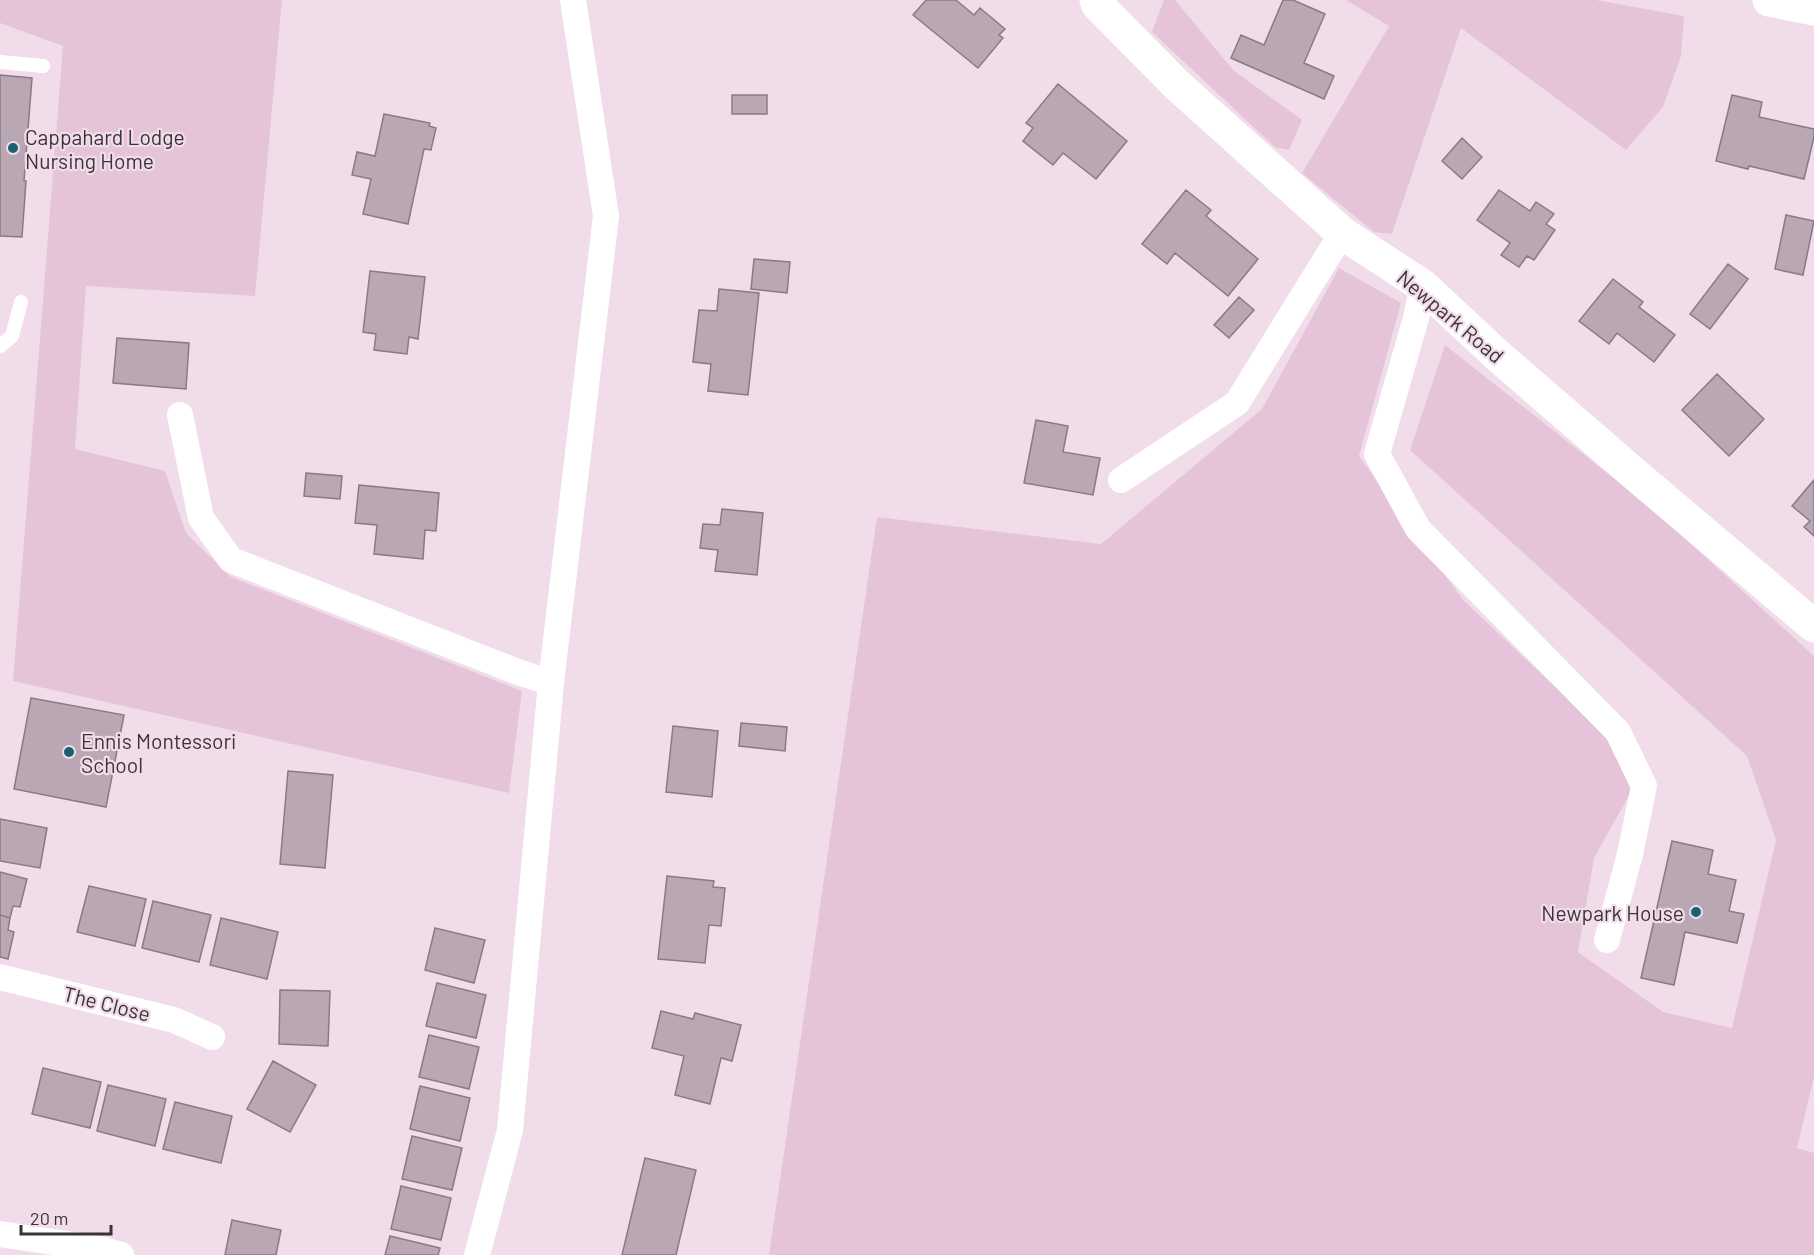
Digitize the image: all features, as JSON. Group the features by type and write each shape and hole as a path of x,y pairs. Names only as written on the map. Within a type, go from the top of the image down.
{"street":[{"path":"477,1255 510,1130 551,683 606,216 573,0"},
{"name":"Newpark Road","path":"1096,0 1098,5 1177,85 1342,233 1423,286 1497,355 1629,470 1814,626"},
{"path":"1769,0 1814,9"},
{"path":"1121,480 1237,403 1342,233"},
{"path":"1423,286 1377,454 1418,529 1618,732 1644,786 1630,854 1606,940"},
{"path":"180,416 201,518 231,560 551,683"},
{"name":"The Close","path":"0,976 174,1020 212,1037"},
{"path":"0,1234 101,1249 121,1255"}],"lane":[{"path":"0,62 43,66"},
{"path":"0,346 12,336 21,302"}],"shaded area":[{"path":"0,0 282,0 255,296 86,286 75,449 165,471 186,533 231,577 522,691 509,793 13,681 63,46 0,23"},
{"path":"1164,0 1175,0 1233,70 1302,120 1289,150 1275,147 1152,32"},
{"path":"1346,0 1596,0 1684,16 1681,56 1663,107 1626,150 1461,28 1392,234 1374,232 1302,173 1389,26"},
{"path":"1339,268 1401,303 1359,456 1463,600 1603,732 1632,790 1594,858 1578,952 1663,1012 1732,1028 1776,840 1747,756 1410,450 1445,345 1649,506 1814,656 1814,1077 1797,1148 1814,1153 1814,1255 769,1255 877,517 1101,544 1262,409"}],"building":[{"path":"926,0 956,0 974,15 980,8 1005,29 999,35 1003,38 978,68 913,15"},
{"path":"1283,0 1293,0 1325,14 1304,63 1334,76 1324,99 1231,58 1241,35 1264,45"},
{"name":"Cappahard Lodge Nursing Home","path":"0,75 32,78 22,237 0,236"},
{"path":"1058,84 1127,141 1096,179 1063,153 1053,165 1023,141 1033,128 1026,123"},
{"path":"732,95 767,95 767,114 732,114"},
{"path":"1732,95 1762,102 1759,117 1814,129 1804,179 1716,161"},
{"path":"384,114 430,123 429,126 436,128 431,150 424,149 408,224 363,214 371,179 352,175 357,152 375,156"},
{"path":"1462,138 1482,157 1462,179 1442,161"},
{"path":"1186,190 1211,210 1206,216 1258,259 1228,296 1175,253 1167,264 1142,244"},
{"path":"1499,190 1530,211 1536,202 1554,214 1546,224 1555,230 1534,260 1527,256 1519,267 1501,255 1510,243 1477,220"},
{"path":"1786,215 1814,221 1803,275 1775,269"},
{"path":"754,259 790,262 787,293 751,289"},
{"path":"1728,264 1748,279 1710,329 1690,314"},
{"path":"370,271 425,277 418,339 409,337 407,354 374,350 376,334 363,332"},
{"path":"1613,279 1643,302 1639,307 1675,335 1654,362 1617,333 1609,344 1579,321"},
{"path":"719,289 759,293 748,395 708,391 711,364 693,362 699,310 717,311"},
{"path":"1239,297 1254,310 1229,338 1214,325"},
{"path":"117,338 189,343 186,389 113,383"},
{"path":"1717,374 1764,419 1729,456 1682,410"},
{"path":"1036,420 1068,426 1063,452 1100,458 1093,495 1024,483"},
{"path":"306,473 342,476 340,499 304,496"},
{"path":"1814,480 1814,536 1804,527 1810,521 1792,506"},
{"path":"359,485 439,493 436,531 425,530 423,559 374,554 377,525 355,523"},
{"path":"722,509 763,513 757,575 715,571 718,550 700,548 703,524 720,525"},
{"name":"Ennis Montessori School","path":"31,698 124,715 106,807 14,789"},
{"path":"741,723 787,727 785,751 739,746"},
{"path":"673,726 718,731 712,797 666,792"},
{"path":"288,771 333,775 325,868 280,864"},
{"path":"0,819 47,828 40,868 0,861"},
{"name":"Newpark House","path":"1672,841 1713,850 1708,874 1736,880 1729,911 1744,914 1737,943 1685,932 1674,985 1641,978"},
{"path":"0,872 27,879 20,907 13,906 10,918 0,915"},
{"path":"667,876 714,881 713,887 725,888 721,926 709,925 705,963 658,959"},
{"path":"89,886 146,899 135,946 77,932"},
{"path":"153,901 211,915 199,962 142,948"},
{"path":"0,915 10,918 8,930 14,932 8,959 0,957"},
{"path":"221,918 278,932 267,979 210,965"},
{"path":"435,928 485,940 474,983 425,970"},
{"path":"437,983 486,995 476,1038 426,1026"},
{"path":"280,990 330,991 328,1046 279,1044"},
{"path":"661,1011 693,1019 695,1013 741,1025 732,1061 721,1058 710,1104 675,1095 684,1056 652,1048"},
{"path":"429,1035 479,1047 469,1089 419,1077"},
{"path":"273,1061 316,1085 290,1132 247,1109"},
{"path":"43,1068 101,1082 90,1128 32,1114"},
{"path":"108,1085 166,1099 155,1146 97,1131"},
{"path":"420,1086 470,1098 460,1141 410,1129"},
{"path":"175,1102 232,1116 221,1163 163,1149"},
{"path":"412,1136 462,1148 452,1190 402,1179"},
{"path":"645,1158 696,1170 676,1255 622,1255"},
{"path":"401,1186 451,1198 441,1240 391,1229"},
{"path":"232,1220 281,1230 276,1255 225,1255"},
{"path":"390,1236 440,1248 438,1255 385,1255"}],"place":[{"name":"Cappahard Lodge Nursing Home","path":"13,148"},
{"name":"Ennis Montessori School","path":"69,752"},
{"name":"Newpark House","path":"1696,912"}]}
